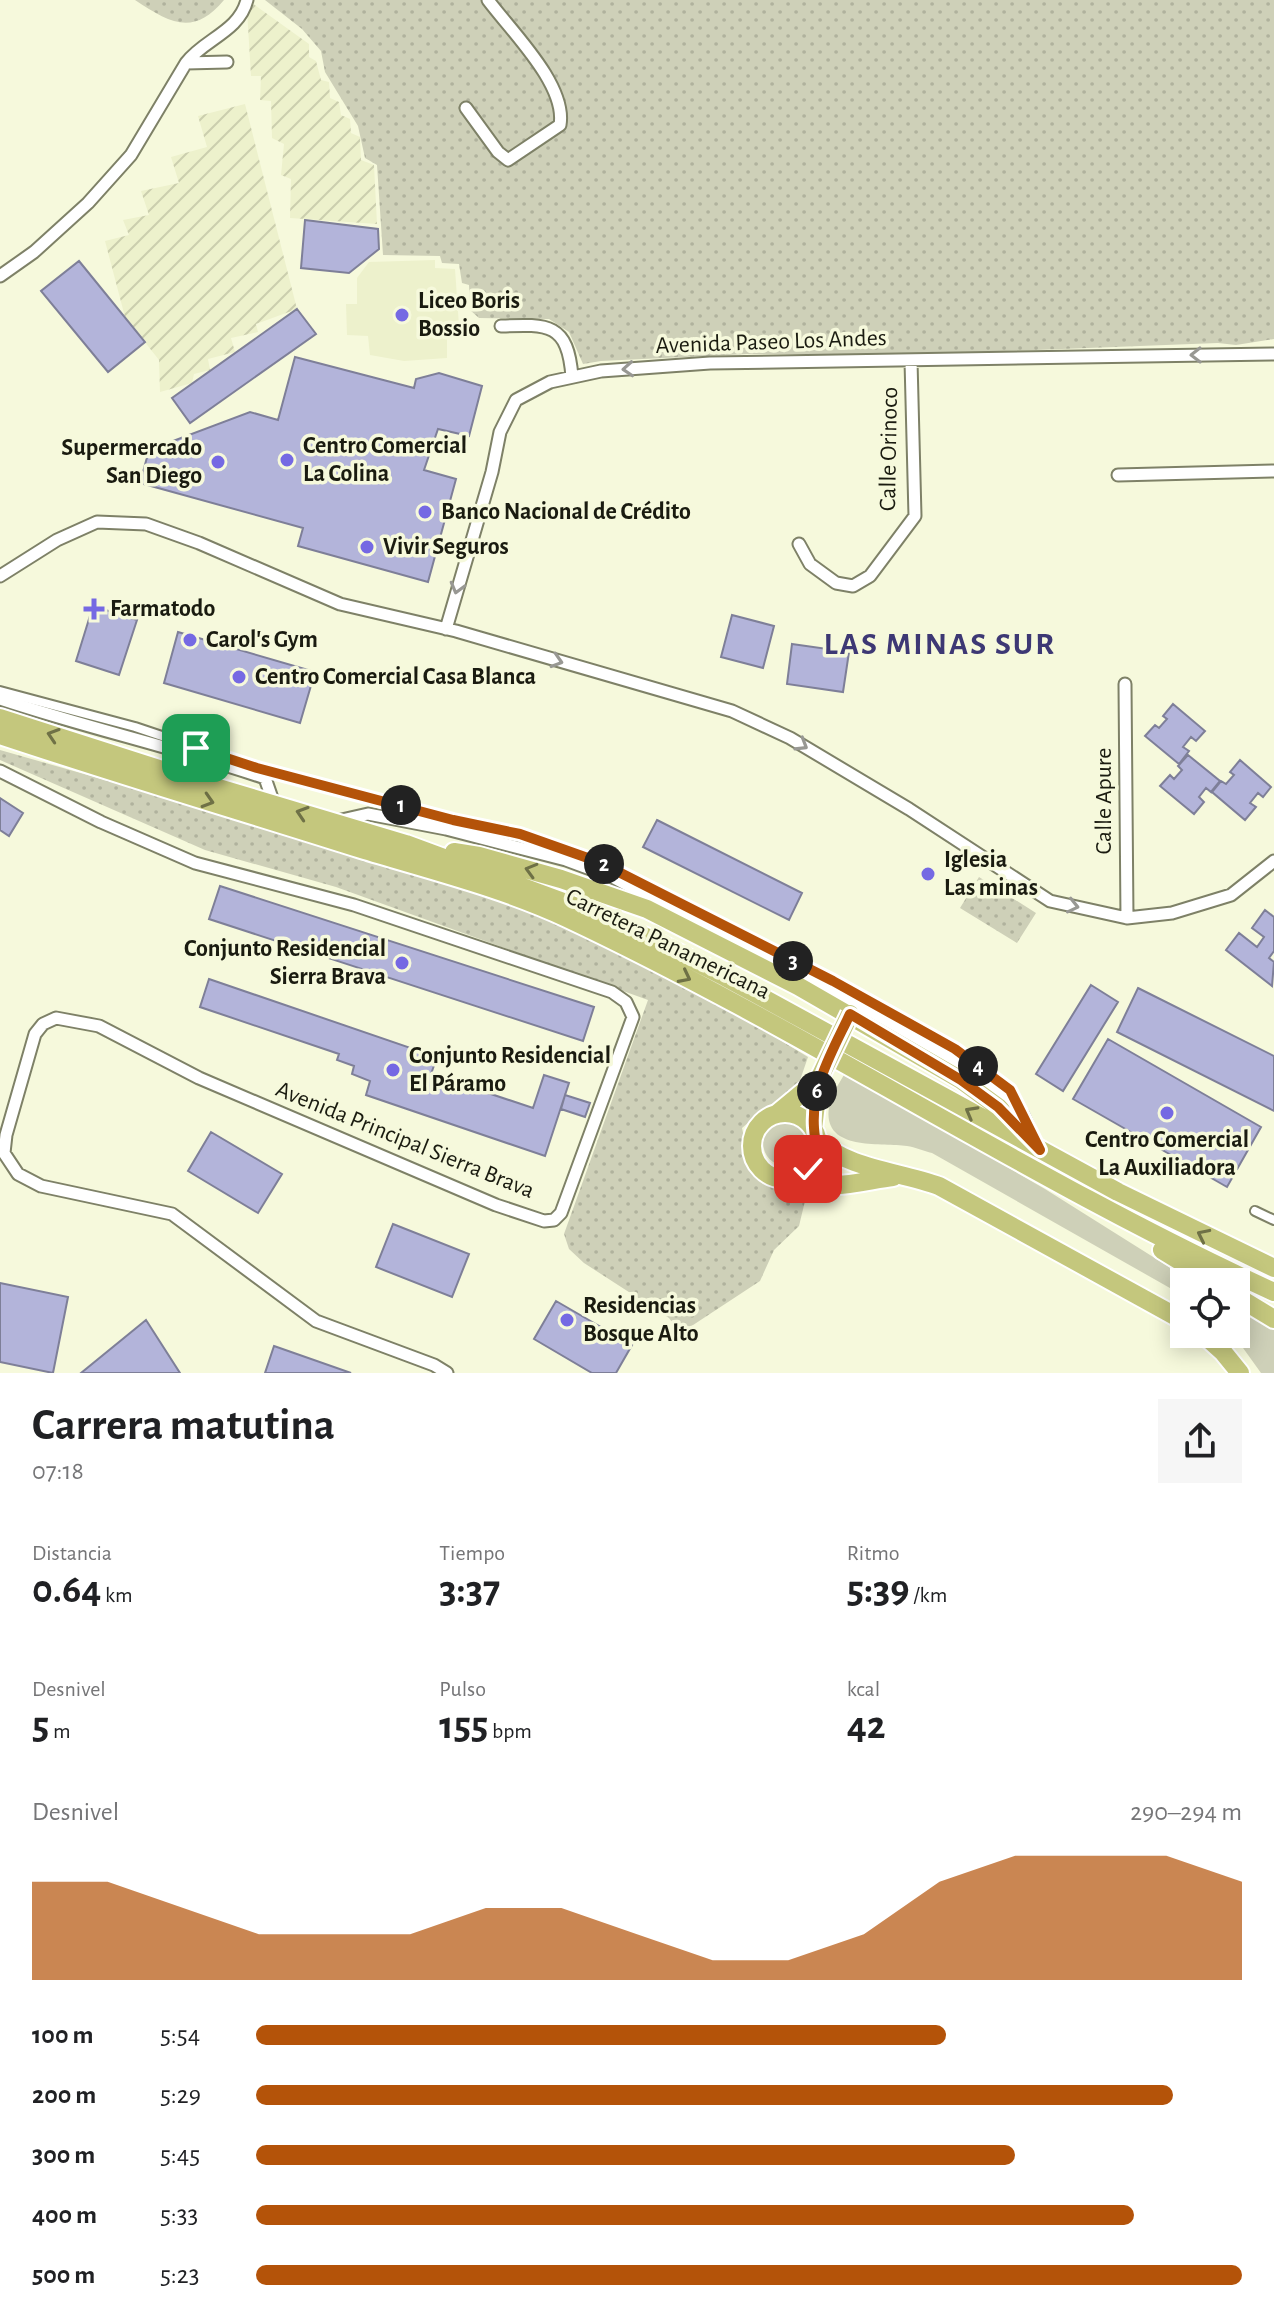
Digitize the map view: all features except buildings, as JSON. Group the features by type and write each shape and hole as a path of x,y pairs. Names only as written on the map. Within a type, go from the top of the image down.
{"main road":[{"name":"Carretera Panamericana","path":"0,718 406,844 526,887 653,940 1040,1150 1182,1225 1274,1268"},
{"name":"Carretera Panamericana","path":"0,735 433,871 564,916 794,1033 1044,1177 1274,1292"},
{"path":"406,844 479,856 561,879 647,909 850,1014 961,1080 998,1107 1040,1150"},
{"path":"819,1079 778,1113 760,1123 752,1141 756,1161 762,1169 780,1178 800,1175 814,1161 819,1079 850,1014"},
{"path":"778,1113 798,1115 830,1152 951,1192 1170,1313"},
{"path":"800,1175 807,1181 822,1185 910,1176"},
{"path":"1044,1177 1191,1268"},
{"path":"1250,1304 1274,1319"},
{"path":"1219,1348 1240,1373"}],"street":[{"path":"0,276 34,252 88,203 122,164 193,53 243,15 247,0"},
{"path":"466,108 498,152 508,160 560,125 562,115 550,82 488,0"},
{"path":"186,63 227,62"},
{"path":"501,326 548,327 562,335 570,357 572,377"},
{"name":"Avenida Paseo Los Andes","path":"451,630 500,432 516,400 550,382 601,371 710,363 1274,354"},
{"name":"Calle Orinoco","path":"799,544 810,564 836,583 853,586 870,576 915,516 911,361"},
{"path":"1118,475 1274,471"},
{"path":"0,576 57,540 97,522 146,524 199,543 340,604 451,630 732,711 790,738 909,809 1050,901 1127,918 1172,913 1231,895 1274,861"},
{"name":"Calle Apure","path":"1125,684 1127,918"},
{"path":"0,691 135,727 257,768 453,820 520,834 599,862 833,981 955,1049 1010,1090 1040,1150"},
{"path":"0,699 197,755 265,778 274,804"},
{"name":"Avenida Principal Sierra Brava","path":"0,771 101,822 195,863 354,905 612,992 626,1002 633,1017 561,1213 554,1220 544,1221 496,1205 213,1084 99,1026 56,1018 43,1024 35,1034 5,1144 4,1153 18,1174 41,1186 172,1214 316,1321 434,1365 447,1373"},
{"path":"332,823 368,814 446,829 566,860 612,877 934,1047 974,1072 1023,1115"},
{"path":"1255,1211 1274,1220"}],"shaded area":[{"path":"135,0 224,0 202,19 181,22 159,15"},
{"path":"265,0 1274,0 1274,339 1236,345 1218,343 928,354 747,354 583,364 569,332 549,319 479,318 470,310 469,285 462,283 459,264 442,263 440,256 383,255 377,165 365,158 358,126 325,72 321,51 302,29"},
{"path":"252,3 309,44 309,57 316,61 321,80 329,82 330,98 339,102 341,115 350,119 351,133 360,137 361,160 374,165 377,224 290,218 291,179 281,175 284,144 272,138 271,101 260,100 261,76 251,76 247,10"},
{"path":"245,104 297,309 256,324 258,332 231,338 235,352 208,359 210,370 194,374 192,383 160,392 159,360 125,317 105,241 129,235 123,220 149,215 141,191 179,183 171,157 207,147 198,116"},
{"name":"Liceo Boris Bossio","path":"435,260 435,268 455,269 459,326 447,327 447,358 404,361 370,355 368,336 347,335 346,304 357,304 357,278 369,262"},
{"path":"0,750 270,827 473,892 583,932 744,1018 808,1057 797,1089 763,1110 742,1128 750,1165 781,1192 805,1201 799,1226 774,1250 760,1281 687,1329 674,1325 669,1318 584,1263 569,1249 564,1234 648,1000 336,887 205,850 0,760"},
{"path":"979,877 1036,913 1017,943 960,908"},
{"path":"845,1073 1045,1189 1171,1268 1170,1288 932,1153 844,1138 835,1132 829,1121 833,1094"},
{"path":"786,1120 802,1127 809,1143 802,1159 786,1166 770,1159 763,1143 770,1127"},
{"path":"1250,1316 1274,1330 1274,1373 1261,1373 1243,1348 1250,1348"}],"place":[{"name":"Liceo Boris Bossio","path":"402,315"},
{"name":"Centro Comercial La Colina","path":"287,460"},
{"name":"Supermercado San Diego","path":"218,462"},
{"name":"Banco Nacional de Crédito","path":"425,512"},
{"name":"Vivir Seguros","path":"367,547"},
{"name":"Farmatodo","path":"94,609"},
{"name":"Carol's Gym","path":"190,640"},
{"name":"Centro Comercial Casa Blanca","path":"239,677"},
{"name":"Iglesia Las minas","path":"928,874"},
{"name":"Conjunto Residencial Sierra Brava","path":"402,963"},
{"name":"Conjunto Residencial El Páramo","path":"393,1070"},
{"name":"Centro Comercial La Auxiliadora","path":"1167,1113"},
{"name":"Residencias Bosque Alto","path":"567,1320"}],"district":[{"name":"LAS MINAS SUR","path":"940,644"}],"route":[{"path":"196,748 257,768 357,792 453,820 520,834 599,862 833,981 955,1049 1010,1090 1040,1150 998,1107 961,1080 850,1014 819,1079 813,1129 818,1151 808,1169"}]}
